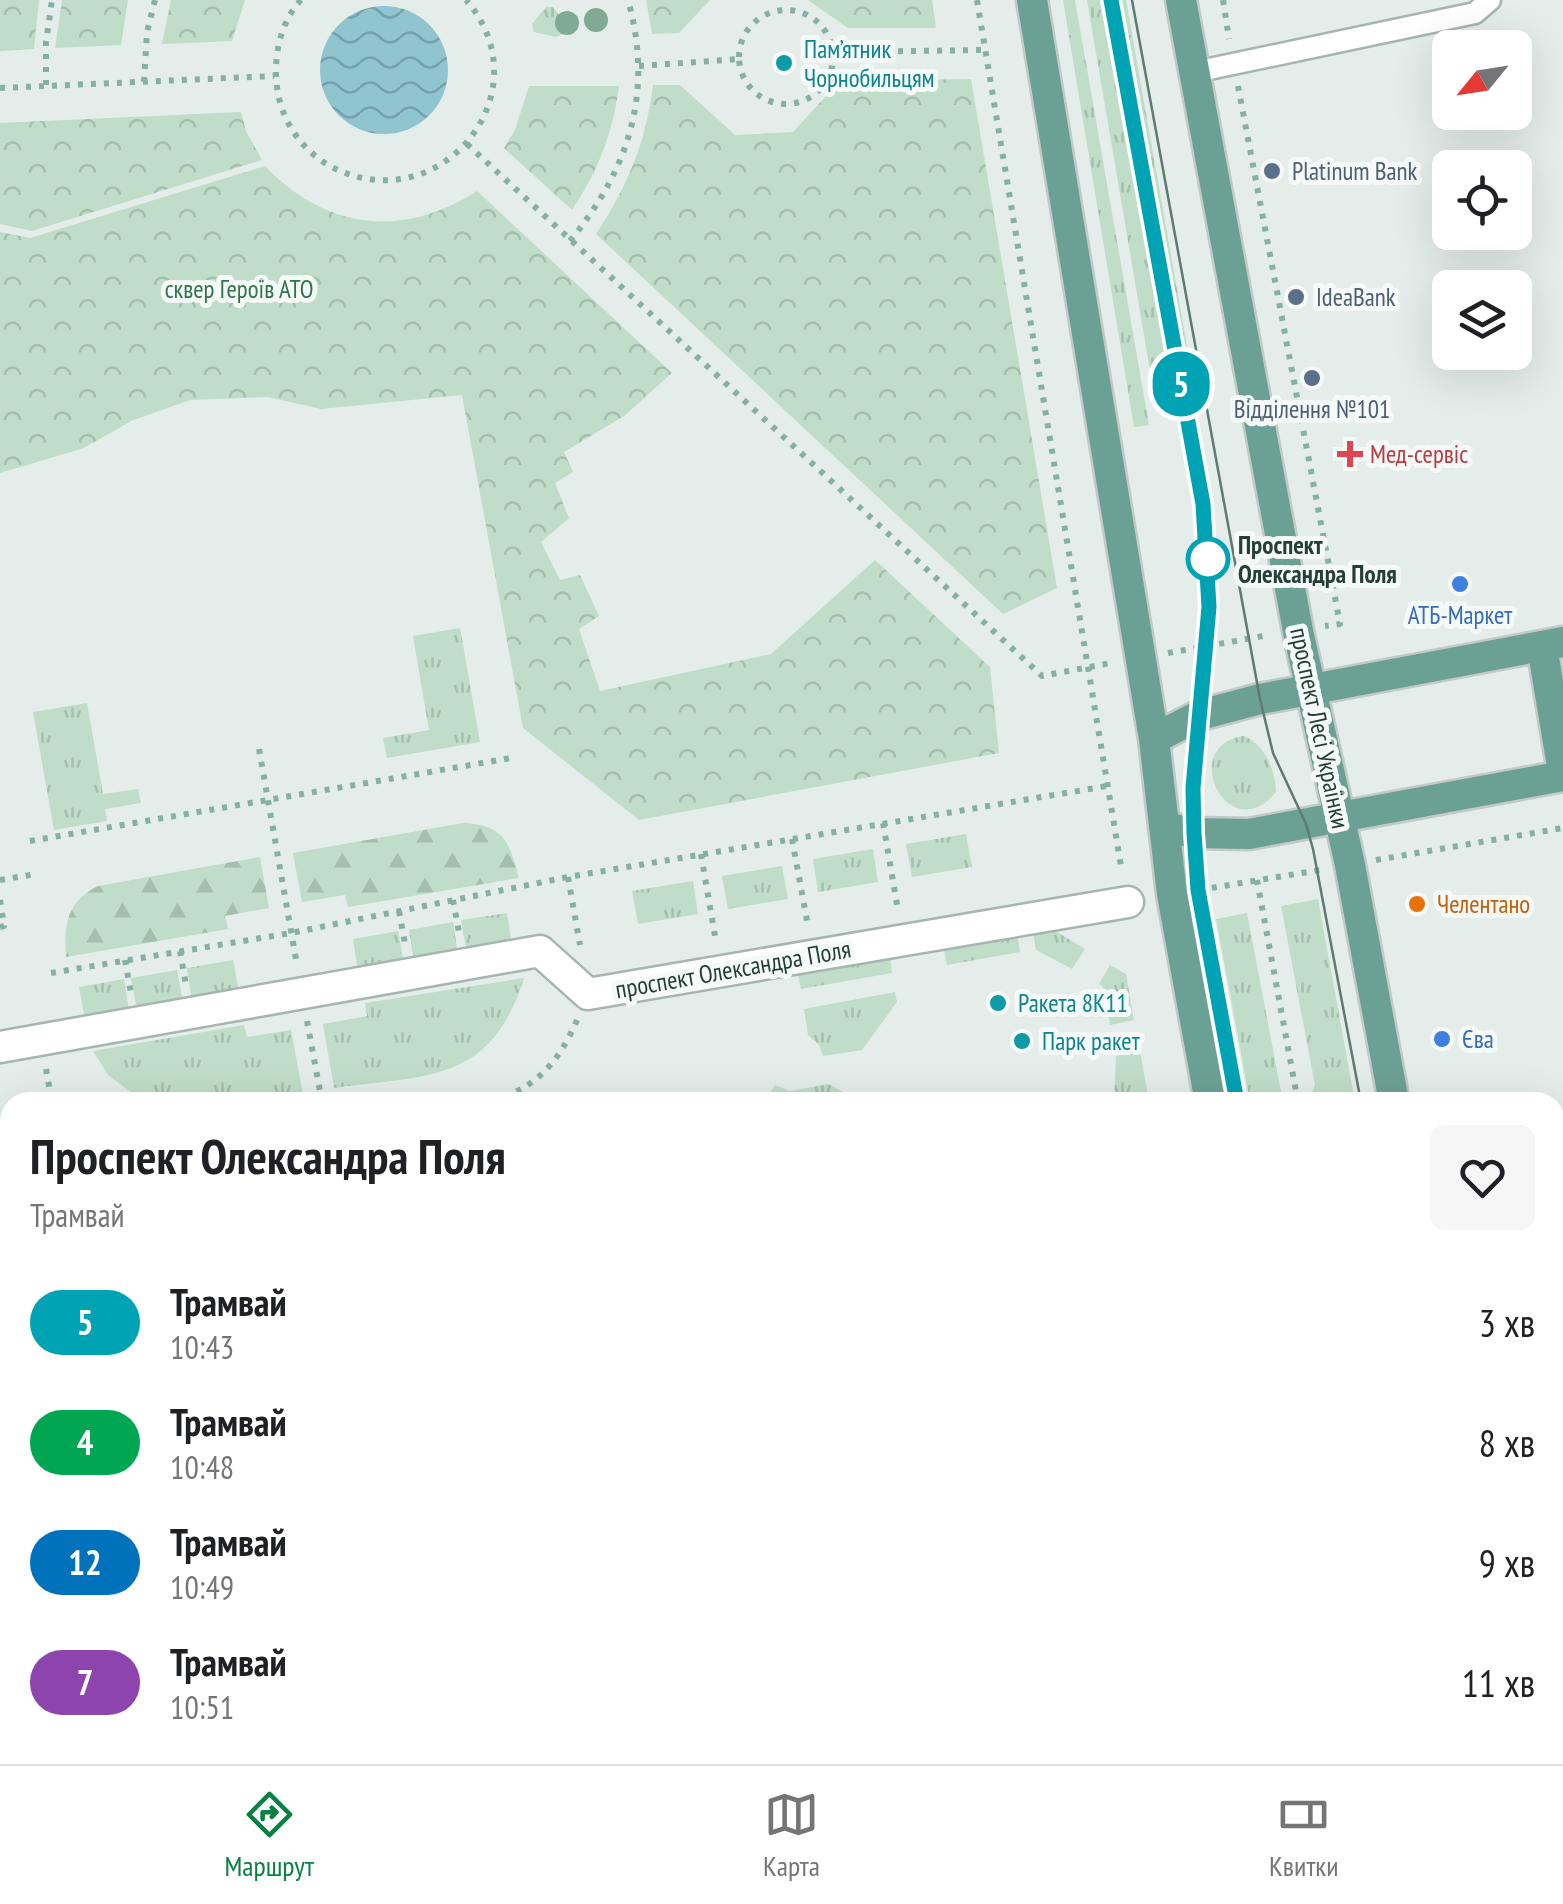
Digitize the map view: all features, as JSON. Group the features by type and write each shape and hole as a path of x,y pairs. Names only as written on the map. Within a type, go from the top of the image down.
{"main road":[{"path":"1032,0 1154,739 1172,894 1208,1092"},
{"name":"проспект Лесі Українки","path":"1181,0 1298,630 1340,818 1392,1092"},
{"path":"1154,739 1200,714 1552,644 1563,774 1249,834 1194,833 1164,827"}],"street":[{"name":"проспект Олександра Поля","path":"0,1048 540,952 588,994 1128,902"}],"lane":[{"path":"1194,72 1476,13 1490,0"}],"path":[{"path":"46,85 46,42 52,0"},
{"path":"144,82 147,32 155,0"},
{"path":"302,0 280,38 274,76 280,108 296,137 319,160 348,175 380,182 412,178 442,166 467,144 486,115 494,81 492,46 478,14 466,0"},
{"path":"570,241 594,211 622,159 637,103 639,66 635,22 628,0"},
{"path":"976,0 1128,902"},
{"path":"467,144 1042,676 1340,624 1223,0"},
{"path":"788,10 818,23 833,52 833,64 822,87 802,102 790,104 766,100 756,92 747,83 740,59 744,38 757,20 788,10"},
{"path":"833,52 985,50"},
{"path":"639,66 740,59"},
{"path":"0,88 274,76"},
{"path":"258,750 320,1092"},
{"path":"30,841 510,758"},
{"path":"51,973 291,933 701,854 1107,786"},
{"path":"883,823 904,940"},
{"path":"792,838 813,956"},
{"path":"701,854 721,971"},
{"path":"0,880 36,874"},
{"path":"1257,880 1296,1092"},
{"path":"0,900 4,926 0,927"}],"green space":[{"path":"0,0 39,0 34,49 0,51"},
{"path":"62,0 128,0 121,45 55,48"},
{"path":"171,0 245,0 232,41 162,44"},
{"path":"646,0 710,0 679,33 652,34"},
{"path":"808,0 932,0 936,28 848,28"},
{"path":"1063,0 1075,0 1149,425 1134,427"},
{"path":"1087,0 1126,0 1193,380 1153,388"},
{"path":"546,7 553,7 559,15 573,16 574,29 556,37 534,32 532,24"},
{"path":"971,79 1057,588 1003,614 596,234 634,163 653,85 680,85 735,135 793,132 840,81"},
{"path":"529,86 619,86 603,151 572,210 504,148 515,130"},
{"path":"241,112 246,131 262,160 32,231 0,224 0,123"},
{"name":"сквер Героїв АТО","path":"265,166 313,204 339,215 366,220 421,216 477,191 672,373 624,416 564,452 573,472 555,483 569,518 541,542 560,580 580,575 599,616 579,629 600,691 771,654 875,560 990,667 999,753 639,820 523,728 462,395 321,409 268,397 190,400 131,421 84,448 0,473 0,232 30,238"},
{"path":"460,628 480,742 387,758 383,738 429,730 413,636"},
{"path":"87,703 103,794 138,789 141,803 105,809 107,821 54,830 33,712"},
{"path":"1244,736 1258,745 1268,759 1276,792 1258,807 1241,809 1227,802 1212,773 1214,757 1224,743"},
{"path":"463,823 497,832 508,845 519,878 348,907 345,895 302,902 293,853"},
{"path":"966,834 972,867 912,877 906,844"},
{"path":"873,849 878,882 818,892 813,859"},
{"path":"260,857 269,908 225,916 228,929 66,957 66,935 73,907 98,886"},
{"path":"782,866 788,899 728,909 722,876"},
{"path":"693,881 698,914 638,924 632,891"},
{"path":"1318,899 1353,1092 1312,1092 1315,1085 1281,906"},
{"path":"507,913 512,945 467,953 461,920"},
{"path":"1247,913 1281,1092 1248,1092 1216,919"},
{"path":"453,922 458,955 414,963 409,930"},
{"path":"1041,922 1085,949 1072,969 1036,950 1032,927"},
{"path":"1016,926 1020,952 947,965 942,940"},
{"path":"398,931 404,964 358,971 353,939"},
{"path":"889,950 892,973 801,989 796,966"},
{"path":"233,960 239,992 192,1000 187,968"},
{"path":"1110,965 1126,974 1134,1020 1110,1025 1103,987 1099,984"},
{"path":"177,970 183,1002 137,1010 131,978"},
{"path":"524,978 510,1013 493,1038 474,1056 452,1068 426,1075 334,1088 323,1024 367,1016 365,1003"},
{"path":"124,979 129,1011 85,1019 79,987"},
{"path":"895,992 897,1002 862,1050 823,1056 819,1045 808,1035 804,1009"},
{"path":"244,1025 247,1037 291,1030 303,1092 131,1092 108,1075 93,1051"},
{"path":"1140,1051 1147,1092 1114,1092 1116,1056"},
{"path":"829,1084 843,1092 770,1092 775,1085 790,1091"}],"water":[{"path":"384,6 408,11 429,25 443,46 448,70 443,94 429,115 408,129 384,134 360,129 339,115 325,94 320,70 325,46 339,25 360,11"}],"tram line":[{"name":"5","path":"1111,0 1203,504 1209,607 1193,788 1194,833 1198,890 1235,1092"},
{"path":"1112,0 1203,504 1209,607 1193,788 1194,833 1198,890 1235,1092"},
{"path":"1132,0 1260,699 1273,753 1306,824 1313,849 1359,1092"}],"place":[{"name":"Пам’ятник Чорнобильцям","path":"784,63"},
{"name":"Platinum Bank","path":"1272,171"},
{"name":"IdeaBank","path":"1296,297"},
{"name":"Відділення №101","path":"1312,378"},
{"name":"Мед-сервіс","path":"1350,454"},
{"name":"Проспект Олександра Поля","path":"1208,559"},
{"name":"АТБ-Маркет","path":"1460,584"},
{"name":"Челентано","path":"1417,904"},
{"name":"Ракета 8К11","path":"998,1003"},
{"name":"Єва","path":"1442,1039"},
{"name":"Парк ракет","path":"1022,1041"}]}
